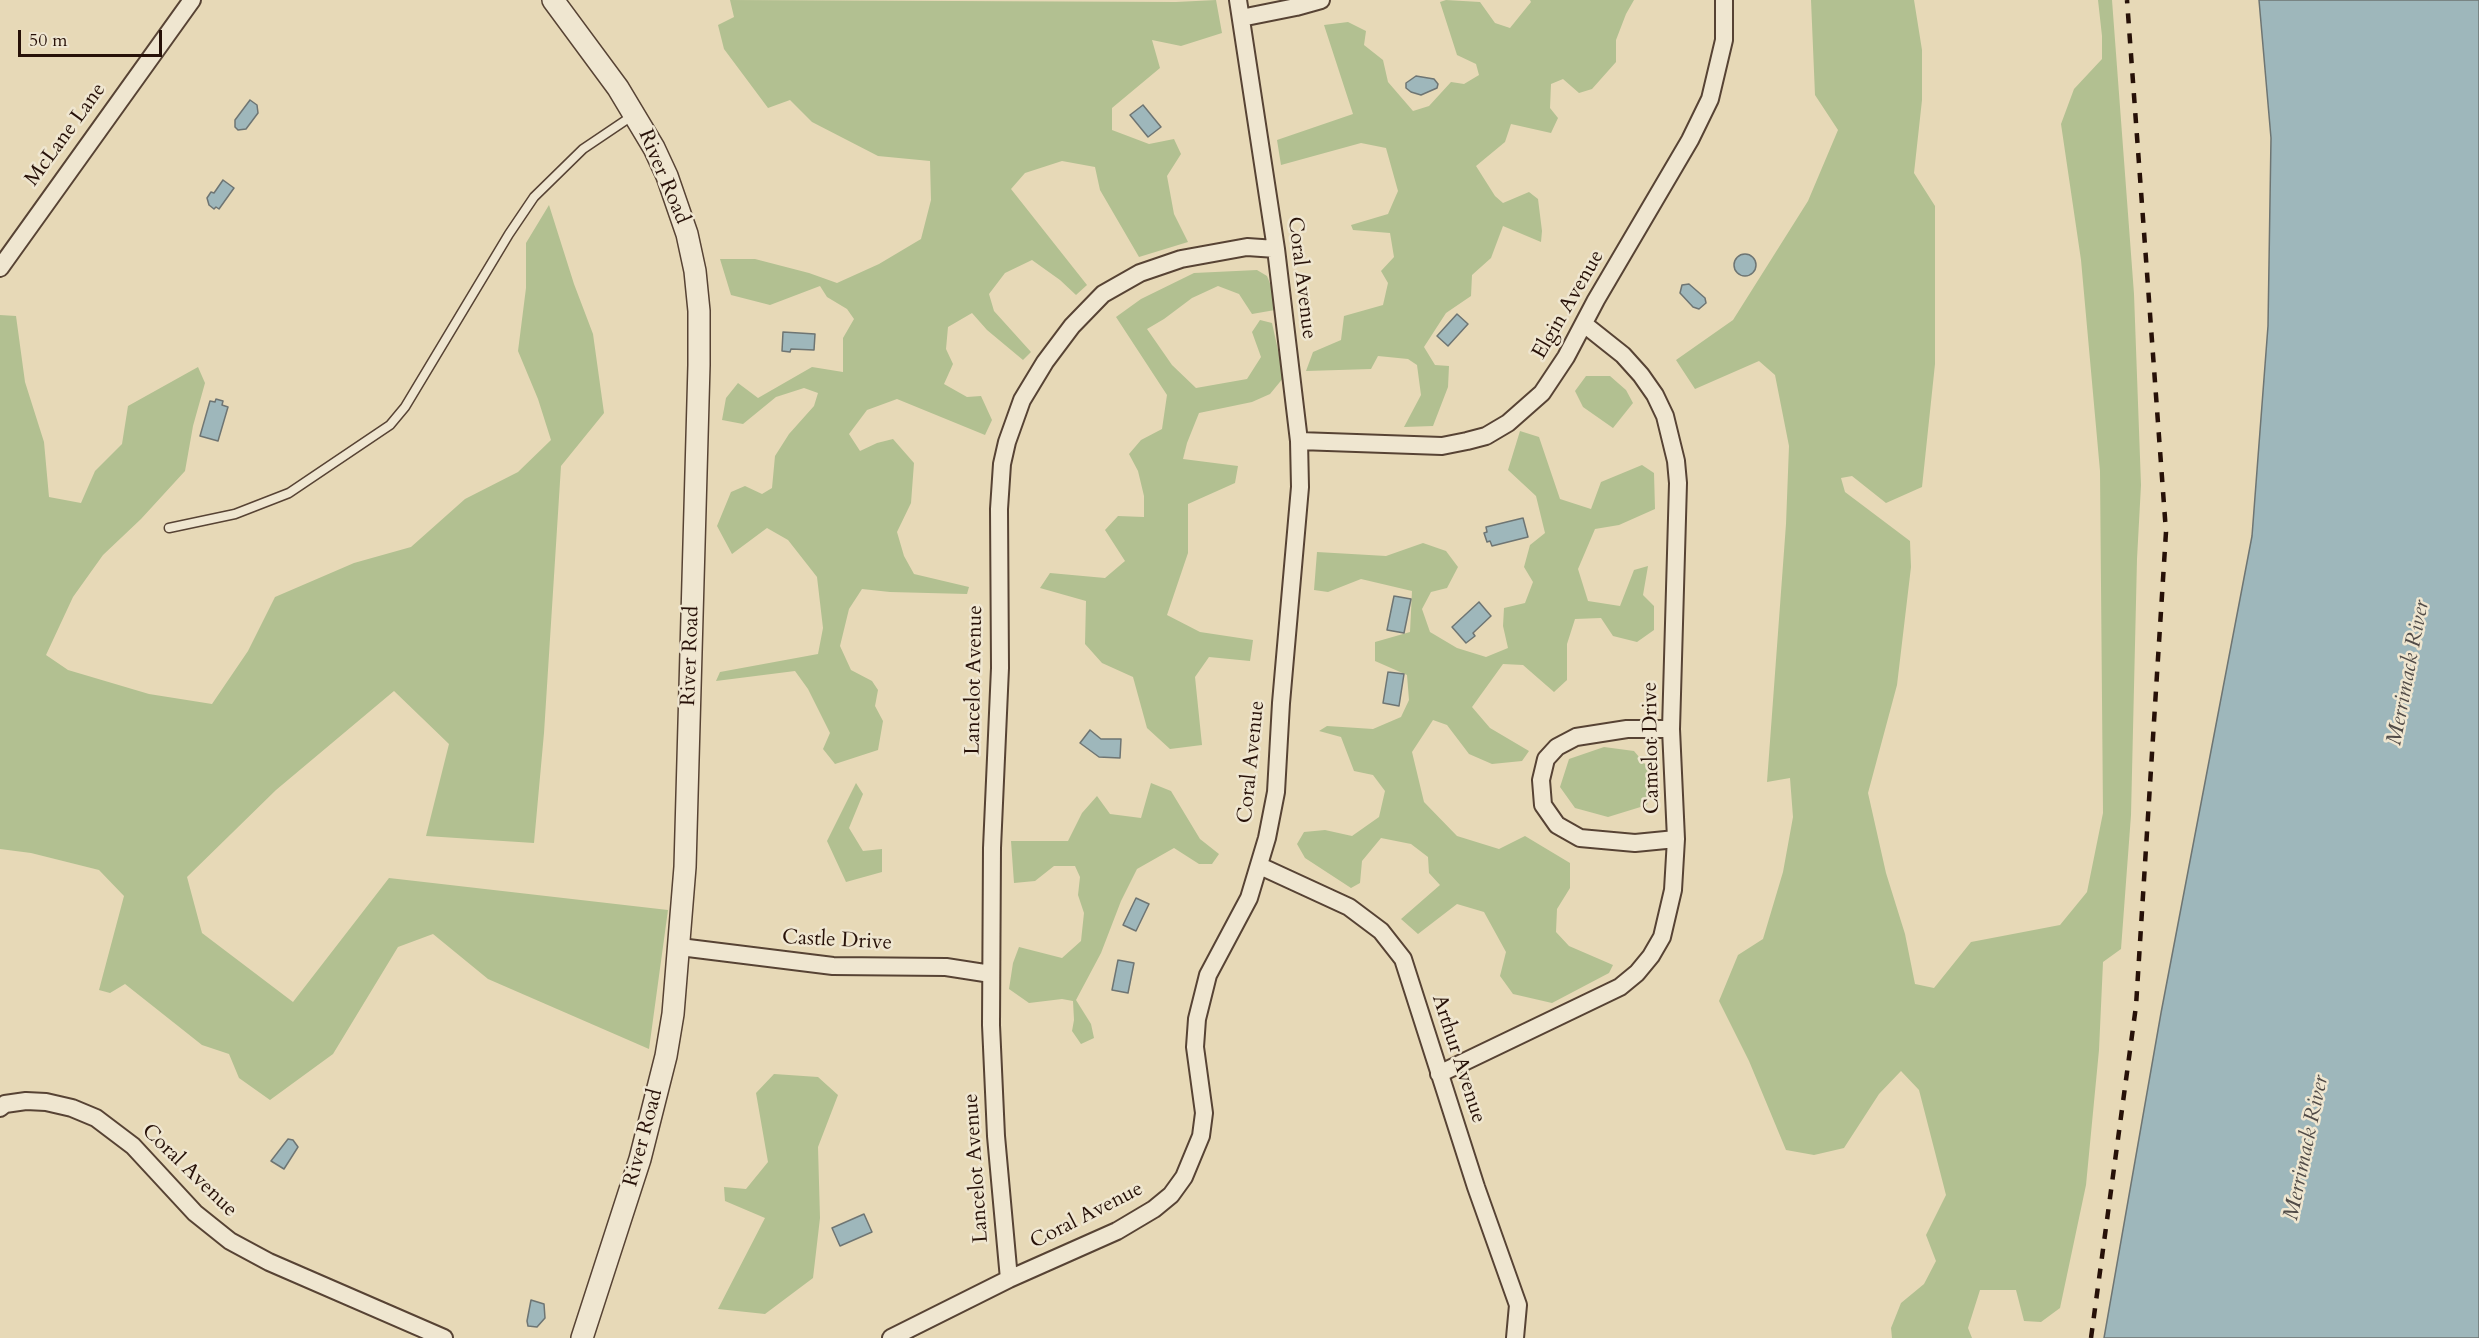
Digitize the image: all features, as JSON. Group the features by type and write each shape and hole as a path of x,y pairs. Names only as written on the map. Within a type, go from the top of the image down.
{"street":[{"name":"McLane Lane","path":"0,268 192,0"},
{"name":"River Road","path":"553,0 635,114 667,176 687,234 695,271 699,311 686,843 680,946 673,1014 656,1097 640,1159 582,1338"},
{"name":"Coral Avenue","path":"891,1338 1009,1279 1117,1231 1154,1209 1171,1195 1184,1177 1201,1136 1204,1113 1195,1047 1197,1019 1208,975 1249,898 1260,866 1276,792 1282,692 1298,517 1299,441 1276,249 1238,0"},
{"path":"1241,18 1296,8 1322,0"},
{"name":"Elgin Avenue","path":"1299,441 1442,446 1486,436 1508,423 1542,393 1566,357 1690,140 1710,99 1724,40 1724,0"},
{"name":"Lancelot Avenue","path":"1009,1279 996,1136 991,974 992,848 1000,668 999,509 1002,464 1013,420 1045,362 1072,326 1103,294 1121,282 1181,259 1246,247 1276,249"},
{"name":"Camelot Drive","path":"1439,1074 1620,987 1637,973 1656,947 1669,915 1674,890 1676,839 1671,729 1678,483 1672,438 1665,416 1641,375 1606,340 1584,324"},
{"path":"1671,729 1627,729 1576,737 1557,747 1546,759 1541,780 1544,805 1557,825 1580,838 1635,843 1676,839"},
{"name":"Arthur Avenue","path":"1260,866 1349,907 1381,931 1403,959 1476,1188 1518,1305 1515,1338"},
{"name":"Castle Drive","path":"680,946 833,966 946,967 991,974"},
{"name":"Coral Avenue","path":"2,1101 46,1102 72,1108 96,1118 133,1146 195,1213 230,1240 269,1262 444,1338"}],"lane":[{"path":"169,528 234,514 289,494 390,425 405,407 508,234 534,197 583,149 635,114"}],"green space":[{"path":"730,0 1176,2 1216,0 1222,33 1181,46 1152,40 1160,68 1112,108 1112,130 1149,144 1174,139 1181,154 1167,176 1174,214 1188,242 1139,257 1100,190 1095,167 1062,161 1025,173 1011,189 1087,285 1076,295 1032,260 1005,273 989,294 994,311 1031,352 1023,360 987,330 972,313 948,327 946,349 953,364 944,384 967,397 981,396 992,420 985,435 897,399 867,410 849,434 860,451 893,439 914,463 911,503 897,532 904,556 914,574 969,587 967,594 862,589 849,609 840,646 851,670 872,681 878,690 875,706 883,721 878,750 835,764 823,749 830,733 808,689 795,671 716,681 720,672 818,654 823,628 817,577 788,540 767,528 732,554 717,526 731,492 745,486 762,494 772,488 775,456 789,434 814,406 818,393 804,388 776,397 743,424 722,420 726,398 738,383 758,398 812,367 843,372 843,338 854,319 847,309 827,297 820,286 770,305 731,295 720,259 755,259 837,283 879,264 921,239 931,200 930,161 878,156 812,122 790,100 768,108 724,49 718,25 734,17"},
{"path":"1446,0 1480,2 1495,23 1510,28 1531,2 1530,0 1634,0 1616,40 1616,62 1592,89 1579,93 1563,79 1551,84 1550,108 1558,118 1551,133 1511,124 1505,142 1476,166 1495,196 1503,203 1529,192 1538,199 1541,242 1503,226 1491,258 1472,275 1471,296 1446,313 1424,347 1435,365 1449,366 1448,387 1433,426 1404,427 1421,395 1417,365 1408,359 1378,356 1371,369 1306,371 1313,352 1341,340 1344,316 1383,305 1388,283 1381,271 1394,257 1390,233 1353,230 1351,225 1388,214 1398,191 1386,148 1361,143 1281,165 1277,140 1353,114 1324,25 1348,22 1366,31 1364,45 1383,60 1388,82 1413,111 1429,106 1451,82 1464,84 1479,75 1476,64 1457,55 1440,2"},
{"path":"1811,0 1914,0 1922,50 1922,100 1914,173 1935,206 1935,364 1922,487 1886,503 1852,476 1841,478 1845,492 1910,541 1911,567 1897,685 1868,793 1886,873 1905,934 1915,984 1934,988 1971,942 2060,925 2087,892 2103,813 2100,471 2081,260 2061,124 2074,89 2102,59 2098,0 2112,0 2134,294 2141,485 2131,815 2121,949 2103,962 2099,1050 2086,1185 2060,1308 2041,1322 2024,1321 2016,1290 1980,1290 1968,1328 1972,1338 1892,1338 1891,1328 1901,1303 1924,1284 1936,1261 1926,1235 1946,1195 1919,1090 1901,1071 1879,1094 1844,1148 1814,1155 1786,1150 1749,1061 1719,1001 1738,955 1763,939 1783,872 1793,817 1790,778 1767,782 1786,524 1789,446 1775,375 1759,361 1695,389 1676,360 1733,320 1808,201 1838,130 1815,95"},
{"path":"549,205 574,284 593,334 604,413 561,466 544,733 534,843 426,836 449,744 394,691 276,790 187,877 202,933 293,1002 389,878 668,910 649,1049 488,979 433,934 398,947 333,1054 270,1100 239,1078 229,1054 202,1045 125,984 110,993 99,990 124,896 99,870 31,853 0,849 0,315 16,316 25,382 44,442 49,497 81,503 95,471 122,444 128,406 198,367 205,383 193,426 185,471 141,519 103,555 73,597 46,655 68,670 149,694 212,704 248,651 275,597 354,563 411,547 465,499 518,472 551,440 538,399 518,351 526,288 526,243"},
{"path":"1257,270 1267,276 1275,296 1275,310 1252,314 1239,294 1218,286 1192,298 1147,329 1172,365 1196,388 1247,379 1261,357 1252,332 1260,320 1272,323 1284,377 1270,394 1252,402 1199,413 1187,443 1183,459 1238,466 1235,483 1188,504 1188,553 1167,615 1200,632 1253,640 1250,661 1209,657 1195,677 1202,745 1170,749 1147,728 1133,677 1102,663 1085,644 1086,601 1040,588 1050,573 1105,578 1125,561 1105,530 1118,516 1144,517 1144,496 1138,471 1129,454 1141,440 1162,429 1167,395 1116,317 1141,299 1194,273"},
{"path":"1586,376 1610,376 1626,390 1633,403 1613,428 1583,407 1575,391"},
{"path":"1520,431 1539,437 1560,499 1591,509 1601,482 1642,465 1654,473 1655,509 1619,525 1595,529 1578,569 1588,601 1620,606 1634,570 1648,566 1643,595 1654,606 1654,630 1637,642 1613,636 1601,618 1575,619 1567,644 1567,680 1554,692 1523,665 1503,664 1472,707 1490,728 1529,751 1522,761 1492,764 1469,754 1447,725 1433,720 1412,752 1424,802 1457,836 1499,849 1525,836 1570,863 1570,888 1557,909 1556,932 1569,946 1613,965 1609,973 1552,1003 1513,994 1500,976 1506,952 1484,912 1457,904 1418,934 1401,919 1440,885 1429,873 1428,857 1411,844 1381,838 1362,861 1360,883 1351,888 1305,858 1297,844 1304,832 1325,830 1352,836 1379,817 1385,791 1373,775 1354,771 1341,737 1319,731 1327,726 1373,729 1401,717 1409,700 1407,675 1375,661 1375,642 1410,632 1412,591 1361,579 1328,592 1314,590 1317,552 1386,556 1423,543 1446,551 1458,567 1447,588 1431,592 1422,609 1430,632 1457,648 1486,657 1508,648 1503,626 1504,608 1525,603 1533,582 1524,567 1530,545 1545,533 1536,496 1508,470"},
{"path":"1604,747 1634,751 1655,776 1647,805 1608,817 1575,808 1560,787 1569,759"},
{"path":"856,783 863,794 849,828 863,851 882,849 882,872 846,882 827,841"},
{"path":"1151,783 1171,791 1200,839 1219,854 1212,864 1199,864 1174,848 1137,869 1121,901 1101,953 1076,1000 1091,1024 1094,1038 1081,1044 1072,1031 1073,1001 1062,999 1029,1003 1009,989 1013,963 1019,947 1062,958 1081,941 1084,913 1078,895 1080,877 1075,866 1054,866 1035,881 1014,883 1011,841 1068,841 1082,813 1097,796 1110,814 1141,818"},
{"path":"774,1074 818,1077 838,1095 818,1147 820,1218 813,1278 765,1314 718,1309 765,1218 725,1201 724,1187 746,1189 768,1162 756,1093"}],"water":[{"name":"Merrimack River","path":"2259,0 2479,0 2479,1338 2104,1338 2161,1013 2252,536 2268,326 2271,138"},
{"path":"1416,76 1434,79 1438,84 1437,88 1421,95 1411,92 1406,88 1406,83"},
{"path":"250,100 257,105 258,113 246,129 238,130 235,127 235,120"},
{"path":"1143,105 1161,127 1148,137 1130,115"},
{"path":"223,180 234,188 219,209 216,207 214,209 209,205 207,198 211,192 214,193"},
{"path":"1745,254 1753,257 1756,265 1753,273 1745,276 1737,273 1734,265 1737,257"},
{"path":"1689,284 1705,298 1706,303 1699,309 1693,307 1680,293 1682,285"},
{"path":"1457,314 1468,324 1448,346 1437,336"},
{"path":"783,332 815,334 814,350 782,351"},
{"path":"216,399 223,401 222,405 228,407 218,441 200,436 210,401 215,402"},
{"path":"1523,518 1528,537 1492,546 1490,541 1487,542 1484,533 1487,532 1486,527"},
{"path":"1394,596 1411,599 1404,633 1387,630"},
{"path":"1479,602 1491,616 1473,633 1475,636 1466,643 1452,627"},
{"path":"1388,672 1404,674 1399,706 1383,703"},
{"path":"1090,730 1101,739 1121,739 1120,758 1099,757 1080,743"},
{"path":"1136,898 1149,904 1136,931 1123,925"},
{"path":"1118,960 1134,963 1128,993 1112,990"},
{"path":"288,1139 293,1140 298,1147 284,1169 271,1161"},
{"path":"864,1214 872,1232 840,1246 832,1228"},
{"path":"531,1300 544,1304 545,1318 537,1327 528,1326"}],"railway":[{"path":"2091,1338 2136,1006 2166,532 2127,0"}]}
